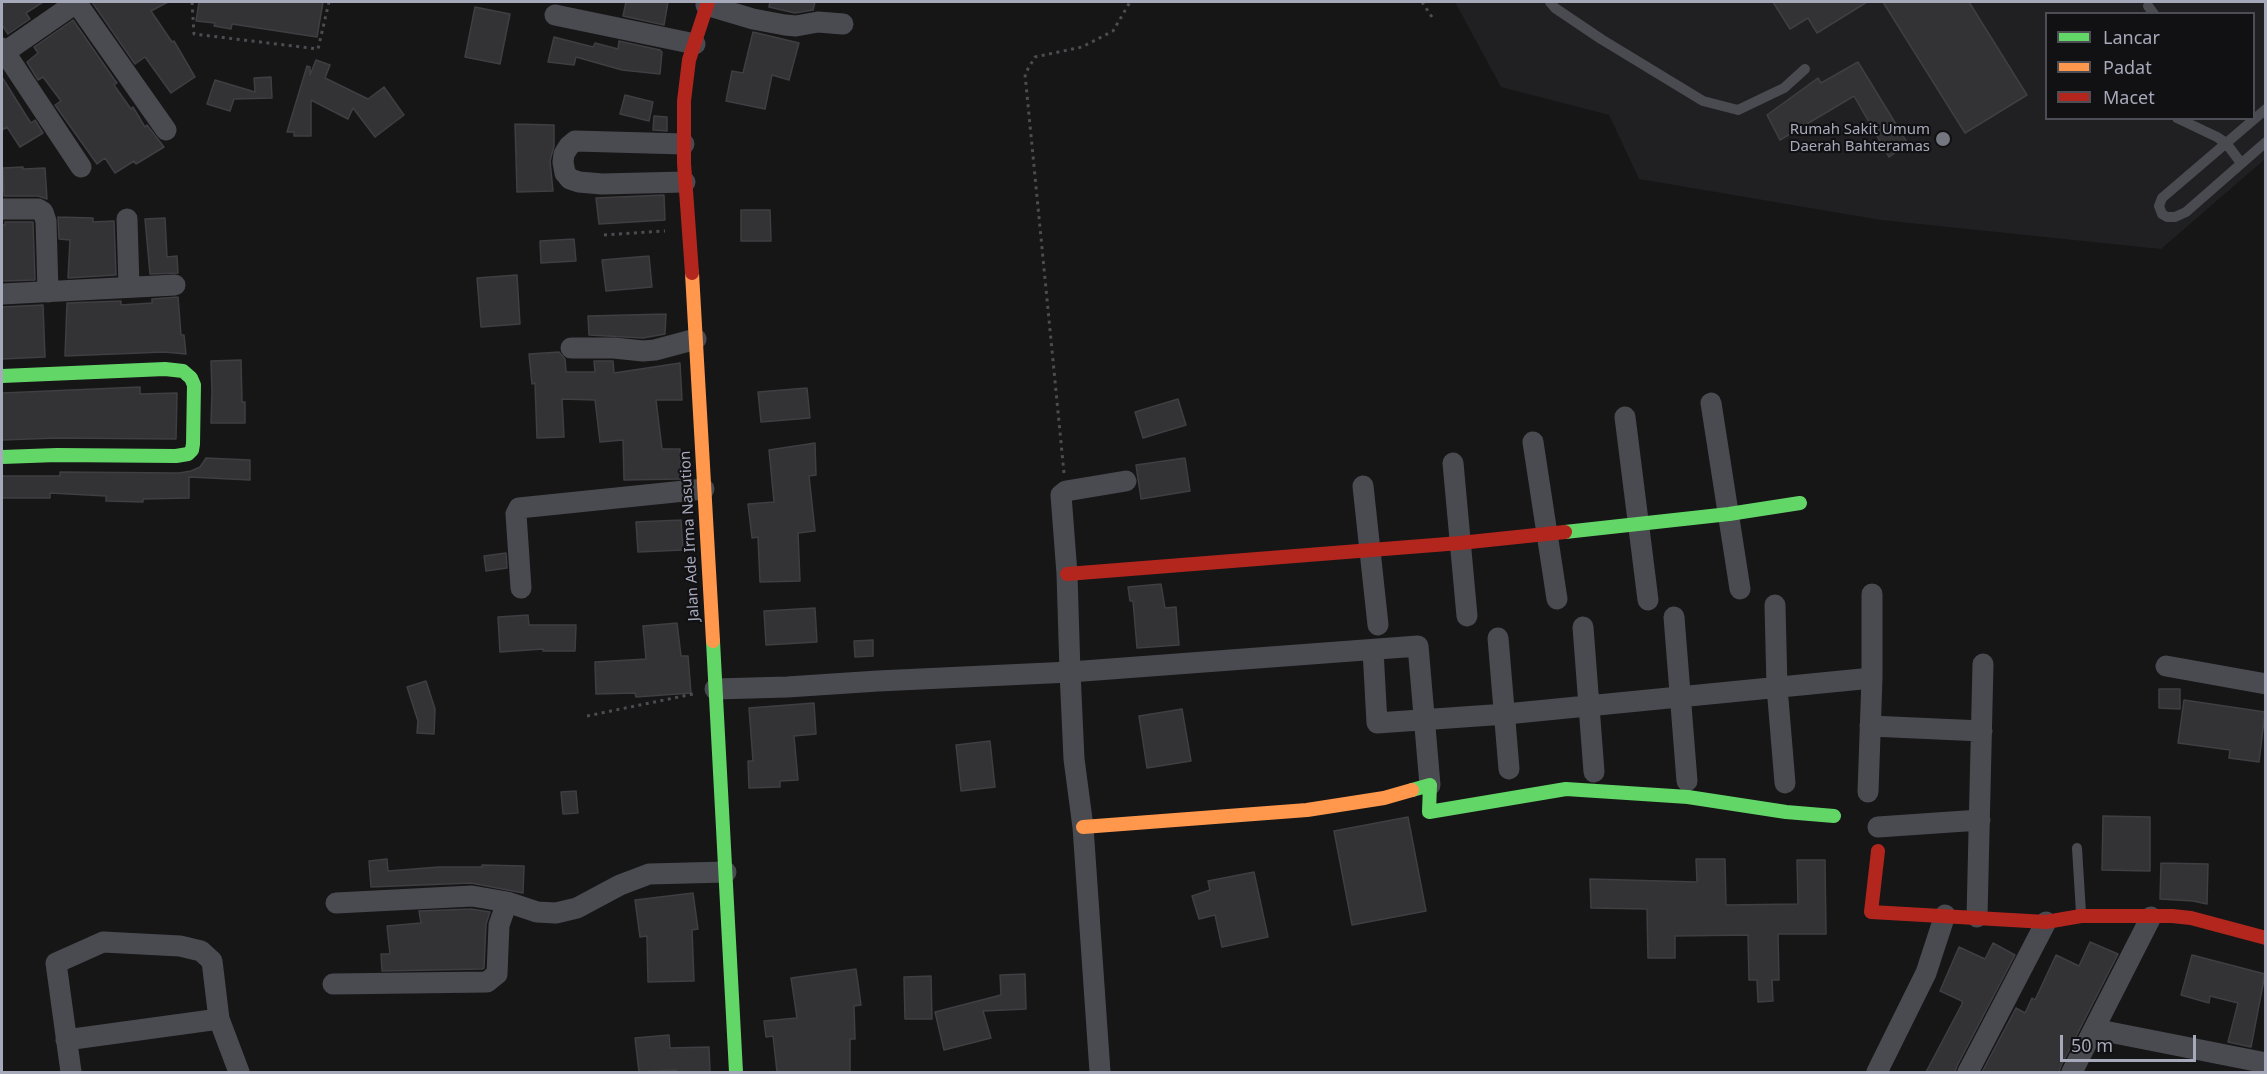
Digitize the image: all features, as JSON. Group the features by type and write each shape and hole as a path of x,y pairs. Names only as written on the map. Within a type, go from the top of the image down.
{"street":[{"path":"81,166 2,52 77,2 166,130"},
{"path":"707,3 770,23 796,26 828,21 843,24"},
{"name":"Jalan Ade Irma Nasution","path":"707,3 689,60 684,101 684,182 696,339 736,1072"},
{"path":"555,15 694,44"},
{"path":"684,144 574,141 564,154 563,162 565,173 570,179 579,182 602,184 684,182"},
{"path":"2,209 38,208 43,212 46,221 48,292"},
{"path":"127,219 129,286"},
{"path":"2,294 175,285"},
{"path":"571,348 643,351 696,339"},
{"path":"2,376 183,371 191,378 194,385 194,444 192,450 184,455 57,454 2,457"},
{"path":"1711,403 1740,589"},
{"path":"1624,417 1648,600"},
{"path":"1533,442 1557,599"},
{"path":"1453,463 1467,616"},
{"path":"1100,1072 1083,827 1074,759 1067,574 1061,495 1066,491 1126,482"},
{"path":"1363,486 1378,625"},
{"path":"521,588 516,513 519,508 704,489"},
{"path":"1067,574 1460,543 1637,525 1800,503"},
{"path":"1868,792 1872,594"},
{"path":"1775,605 1777,687 1785,783"},
{"path":"1674,617 1688,781"},
{"path":"1582,627 1594,772"},
{"path":"1498,638 1509,769"},
{"path":"715,689 1070,672 1418,646 1430,785 1429,812 1566,789 1688,797 1786,812 1834,816"},
{"path":"1373,650 1377,723 1506,714 1872,678"},
{"path":"1977,917 1983,664"},
{"path":"2166,666 2265,684"},
{"path":"1870,726 1982,731"},
{"path":"1083,827 1308,810 1384,798 1430,785"},
{"path":"1878,827 1980,820"},
{"path":"1878,851 1872,912 2046,922 2081,916 2151,918 2162,916 2191,918 2265,938"},
{"path":"336,903 472,896 507,902 537,912 556,913 577,908 620,885 649,874 726,872"},
{"path":"333,984 488,982 497,974 500,925 507,902"},
{"path":"1877,1072 1926,973 1945,915"},
{"path":"2072,1072 2151,918"},
{"path":"1968,1072 2046,922"},
{"path":"71,1072 56,963 103,942 180,946 201,951 212,961 219,1019 239,1072"},
{"path":"66,1040 219,1019"},
{"path":"2094,1029 2265,1062"}],"lane":[{"path":"1550,2 1601,39 1703,101 1738,110 1784,88 1805,69"},
{"path":"2182,120 2205,130 2226,143 2241,163"},
{"path":"2205,130 2206,120"},
{"path":"2252,120 2162,198 2159,206 2162,214 2175,217 2186,212 2265,142"},
{"path":"2078,848 2081,916"}],"path":[{"path":"192,2 194,34 318,49 330,2"},
{"path":"1066,491 1024,74 1035,57 1082,47 1113,31 1130,2"},
{"path":"1422,2 1432,17"},
{"path":"604,235 688,230"},
{"path":"587,716 715,689"}],"shaded area":[{"name":"Rumah Sakit Umum Daerah Bahteramas","path":"1455,2 2265,2 2265,159 2161,249 1881,220 1639,179 1609,115 1501,87"}],"building":[{"path":"2,2 43,2 26,13 30,19 8,34 2,25"},
{"path":"92,2 168,2 151,11 172,42 174,41 195,77 171,93 145,57 135,64"},
{"path":"199,2 323,2 317,37 232,24 231,29 214,26 215,23 196,21"},
{"path":"626,2 668,2 664,25 623,16"},
{"path":"770,2 815,2 813,10 795,13 769,7"},
{"path":"1773,2 1867,2 1817,33 1808,18 1790,29"},
{"path":"1883,2 1969,2 2027,95 1965,133"},
{"path":"475,7 510,14 500,64 465,57"},
{"path":"73,20 117,83 114,85 131,109 133,107 145,127 147,125 164,147 136,164 134,161 115,173 105,158 97,164 55,105 61,101 43,77 38,80 27,62 38,53 34,47"},
{"path":"753,32 799,43 789,80 772,75 765,109 726,101 732,71 743,73"},
{"path":"554,37 593,47 595,43 618,49 619,41 660,50 662,52 660,74 622,70 576,57 574,65 548,62"},
{"path":"316,60 330,65 325,78 368,99 384,87 404,115 375,137 353,108 348,119 311,100 311,136 294,136 294,132 287,132 307,66 310,67 310,75"},
{"path":"1858,62 1908,144 1889,157 1854,96 1780,140 1767,115 1818,78 1821,83"},
{"path":"2,77 31,123 35,120 43,133 20,147 7,127 2,130"},
{"path":"271,77 272,98 234,99 230,111 207,104 215,80 255,92 254,78"},
{"path":"625,95 653,102 649,121 620,114"},
{"path":"654,116 667,117 667,131 653,130"},
{"path":"515,124 554,125 554,146 550,161 553,191 517,192"},
{"path":"23,167 23,169 45,168 47,199 38,196 4,196 3,168"},
{"path":"664,195 665,220 599,224 596,198"},
{"path":"741,210 770,210 771,241 741,241"},
{"path":"58,217 93,218 93,222 114,221 116,275 68,278 70,240 59,239"},
{"path":"165,218 167,257 177,256 178,273 150,274 145,219"},
{"path":"5,222 33,222 35,280 2,281 2,225 5,225"},
{"path":"574,239 576,261 541,263 540,241"},
{"path":"649,256 652,287 606,291 602,260"},
{"path":"517,275 520,324 481,327 477,278"},
{"path":"178,297 181,335 184,335 186,354 164,352 65,356 67,303 121,301 121,305 152,303 152,299"},
{"path":"43,305 45,357 2,359 2,307"},
{"path":"666,314 665,334 643,338 589,335 588,316"},
{"path":"559,352 565,359 566,372 595,372 594,361 613,361 614,373 680,363 682,400 656,400 662,449 680,449 681,479 624,480 623,440 600,442 595,400 562,399 564,437 537,438 535,383 532,384 529,354"},
{"path":"241,360 245,423 211,423 211,361"},
{"path":"140,387 140,394 177,393 176,439 2,440 2,393"},
{"path":"807,388 810,418 761,422 758,392"},
{"path":"1178,399 1186,425 1143,438 1135,412"},
{"path":"815,443 816,475 809,476 815,531 798,533 800,581 760,582 758,537 752,538 748,504 774,502 769,450"},
{"path":"206,458 250,460 250,480 189,477 189,498 143,499 143,502 106,501 106,496 50,493 50,498 2,498 2,476 60,476 60,472 179,473 200,467"},
{"path":"1185,458 1190,491 1141,499 1136,465"},
{"path":"681,520 683,550 638,552 636,522"},
{"path":"506,553 507,568 486,571 484,556"},
{"path":"1161,584 1165,608 1176,607 1179,645 1137,648 1133,601 1130,601 1128,587"},
{"path":"815,608 817,642 766,645 764,611"},
{"path":"528,615 529,625 576,625 575,651 543,651 543,649 500,652 498,617"},
{"path":"677,623 681,656 688,656 691,693 636,697 635,693 596,694 595,662 646,659 643,626"},
{"path":"873,640 873,656 855,657 854,641"},
{"path":"426,681 435,709 434,734 417,733 418,721 407,687"},
{"path":"2159,689 2180,689 2180,709 2159,708"},
{"path":"2184,700 2265,712 2259,762 2229,758 2230,750 2178,743"},
{"path":"814,703 816,734 794,736 798,780 780,781 780,787 749,788 748,761 753,761 749,708"},
{"path":"1182,709 1191,761 1147,768 1139,716"},
{"path":"990,741 995,787 961,791 956,745"},
{"path":"576,791 578,813 563,814 561,792"},
{"path":"2103,816 2150,817 2150,871 2102,870"},
{"path":"1408,817 1426,911 1352,925 1334,831"},
{"path":"387,859 388,871 439,867 482,867 482,865 524,866 523,893 471,883 371,887 369,861"},
{"path":"1696,859 1725,859 1726,905 1798,904 1797,860 1825,860 1826,934 1778,934 1779,980 1772,980 1773,1001 1758,1002 1757,980 1749,980 1748,935 1675,936 1675,958 1648,958 1647,909 1591,908 1590,879 1697,882"},
{"path":"2161,863 2208,864 2207,904 2160,899"},
{"path":"1254,872 1268,937 1222,947 1215,915 1199,919 1192,896 1210,890 1208,881"},
{"path":"693,893 698,929 692,930 694,981 648,982 647,936 640,937 635,900"},
{"path":"471,909 490,912 486,924 484,968 382,971 381,954 390,954 387,926 421,923 419,911"},
{"path":"2090,942 2118,954 2059,1072 1982,1072 2016,1008 2025,1013 2032,998 2035,1000 2056,955 2079,966"},
{"path":"1993,943 2015,955 1955,1072 1926,1072 1962,1004 1962,1001 1940,991 1959,947 1985,959"},
{"path":"2192,955 2265,974 2251,1047 2228,1042 2238,1003 2210,996 2209,1003 2181,995"},
{"path":"856,969 861,1005 854,1006 855,1039 850,1039 850,1072 777,1072 773,1036 766,1037 764,1021 797,1018 791,978"},
{"path":"1025,974 1026,1009 983,1011 991,1038 944,1050 935,1012 1001,995 1000,975"},
{"path":"931,976 932,1019 905,1019 904,977"},
{"path":"669,1035 670,1048 709,1047 710,1072 676,1072 676,1070 639,1072 635,1038"}],"traffic: fast":[{"path":"2,376 165,369 183,371 191,378 194,385 193,444 188,454 176,456 2,457"},
{"path":"1565,532 1729,514 1800,503"},
{"path":"713,641 736,1072"},
{"path":"1412,790 1430,785 1429,812 1566,789 1688,797 1786,812 1834,816"}],"traffic: slow":[{"path":"692,273 713,641"},
{"path":"1083,827 1307,810 1384,798 1412,790"}],"traffic: jam":[{"path":"692,273 684,163 684,101 689,60 708,2"},
{"path":"1067,574 1460,543 1565,532"},
{"path":"1878,851 1871,912 2046,922 2081,916 2172,916 2191,918 2266,938"}],"place":[{"name":"Rumah Sakit Umum Daerah Bahteramas","path":"1943,139"}]}
